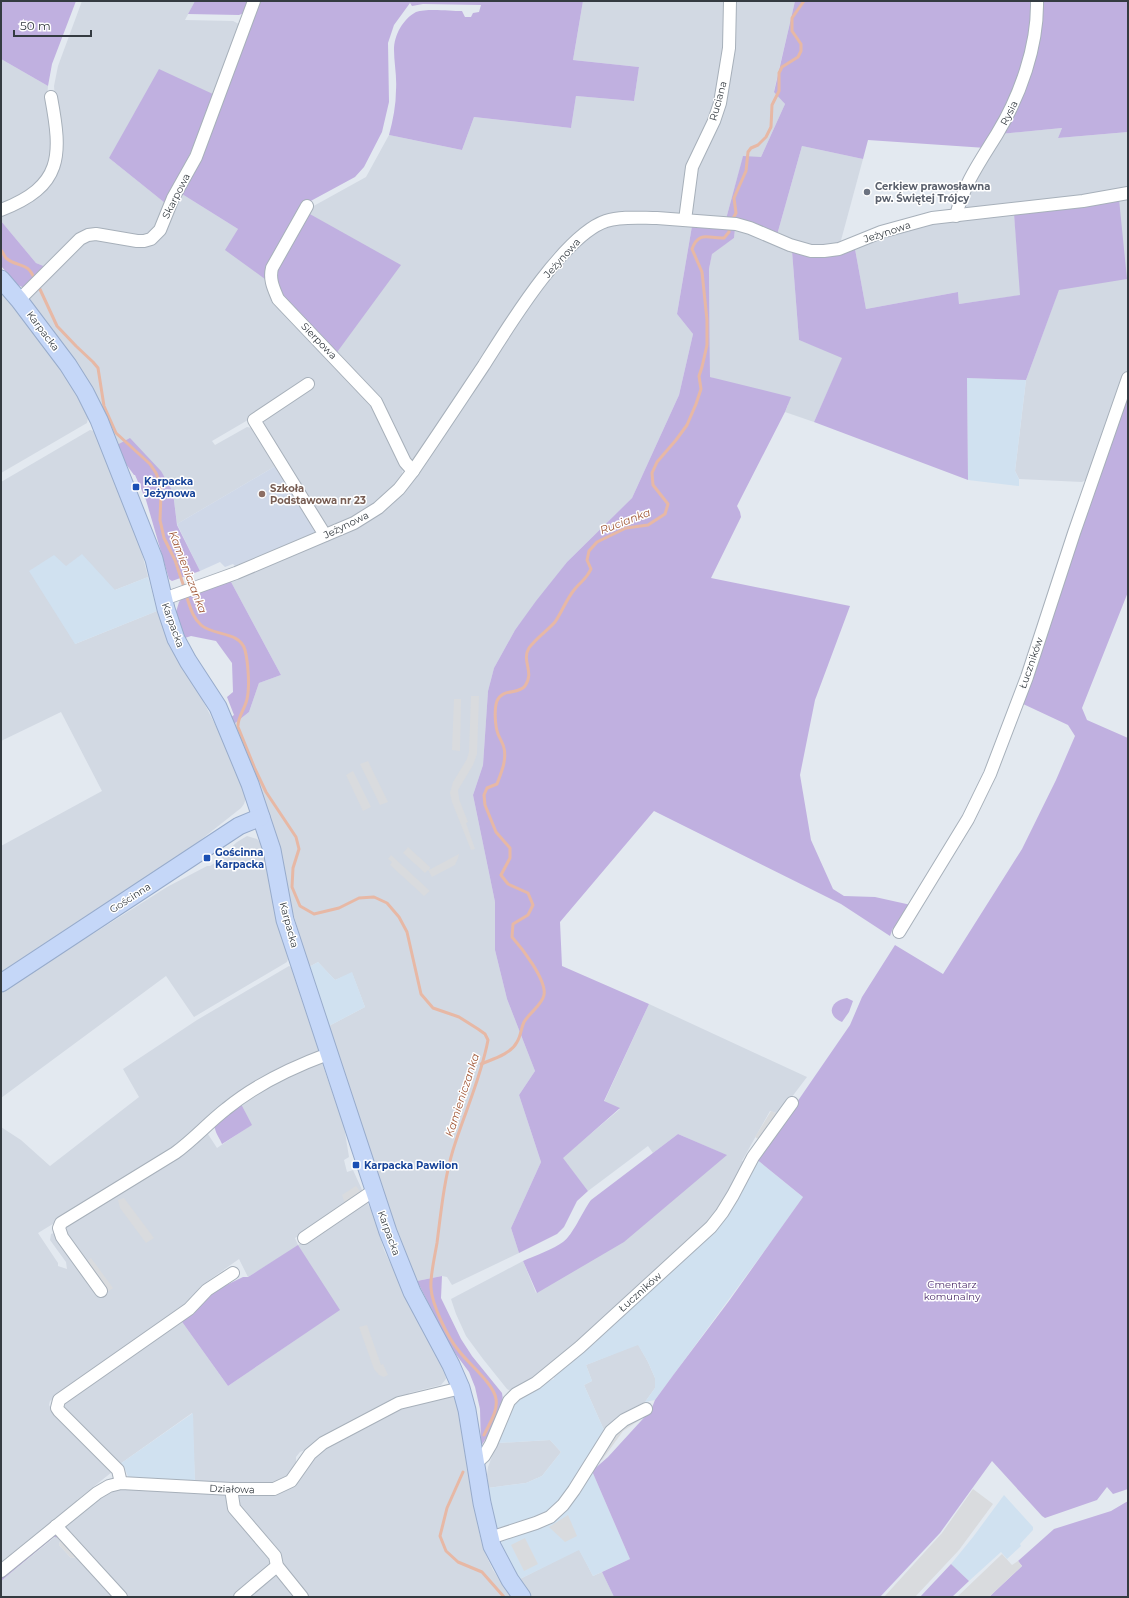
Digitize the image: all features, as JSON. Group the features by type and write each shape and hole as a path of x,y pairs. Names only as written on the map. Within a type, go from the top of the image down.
{"street":[{"name":"Skarpowa","path":"24,295 71,246 88,235 107,235 144,241 151,239 160,230 173,198 196,157 254,1"},
{"name":"Ruciana","path":"685,220 692,167 714,121 720,103 728,48 730,1"},
{"name":"Rysia","path":"956,216 962,193 1010,112 1019,91 1029,57 1036,23 1037,1"},
{"path":"2,210 18,204 38,190 49,180 53,172 56,159 58,130 52,98"},
{"name":"Jeżynowa","path":"164,599 241,571 354,523 370,514 399,489 413,471 517,315 545,276 577,240 591,229 606,221 642,218 736,224 750,228 790,245 811,251 824,251 838,248 881,232 932,218 1083,201 1128,193"},
{"name":"Sierpowa","path":"307,206 272,268 270,276 271,282 278,299 376,402 405,462 413,471"},
{"name":"Karpacka","path":"1,279 24,295 93,406 154,559 176,639 188,661 213,697 250,784 272,850 287,926 373,1191 412,1292 451,1365 461,1388 467,1410 475,1464 490,1538 501,1564 522,1597"},
{"name":"Łuczników","path":"899,932 968,819 990,774 1026,677 1128,378"},
{"path":"308,384 254,420 325,535"},
{"name":"Gościnna","path":"1,983 239,826 261,817"},
{"path":"101,1290 62,1237 59,1228 61,1223 175,1154 188,1144 226,1108 253,1090 314,1059 328,1054"},
{"name":"Łuczników","path":"475,1464 484,1456 491,1444 509,1401 516,1394 536,1383 580,1347 711,1227 733,1195 753,1157 792,1103"},
{"path":"304,1238 373,1191"},
{"path":"121,1483 118,1470 59,1411 58,1408 60,1400 62,1397 189,1309 207,1290 233,1273"},
{"name":"Działowa","path":"1,1571 97,1493 109,1486 121,1483 267,1490 280,1487 291,1481 310,1454 323,1444 398,1403 461,1388"},
{"path":"490,1538 540,1522 550,1517 563,1505 574,1490 611,1431 624,1420 646,1409"},
{"path":"231,1489 234,1508 275,1556 277,1566 302,1597"},
{"path":"56,1526 121,1597"},
{"path":"240,1597 277,1566"}],"shaded area":[{"path":"82,1 195,1 185,20 233,21 239,24 215,95 109,158 165,203 151,233 141,237 106,230 46,267 36,263 1,221 1,213 49,182 55,99 54,86 58,66"},
{"path":"583,1 727,1 722,76 682,211 679,213 620,212 602,216 587,224 553,254 508,315 413,461 409,461 378,402 335,355 308,213 310,208 366,177 389,135 462,150 474,117 571,128 576,96 634,101 639,67 573,60"},
{"path":"733,1 795,1 774,91 785,104 761,157 743,157 726,219 690,215 695,169 717,121"},
{"path":"1,59 48,86 47,97 55,129 48,177 1,207"},
{"path":"1062,128 1058,138 1128,132 1128,189 1082,198 962,211 966,193 1000,134"},
{"path":"802,146 863,159 840,244 812,246 777,235"},
{"path":"182,194 238,229 269,282 366,395 403,467 402,475 395,485 375,504 351,518 327,528 253,417 212,441 215,445 247,427 253,428 279,464 177,524 173,492 117,445 31,303 30,297 73,251 87,240 100,239 157,242 165,234"},
{"path":"1128,198 1128,374 1090,478 1082,482 1019,479 1015,471 1026,380 1059,289 1119,199"},
{"path":"1014,214 1021,295 959,304 958,292 866,309 855,249 883,237 932,224"},
{"path":"636,222 692,226 677,314 693,334 679,395 632,498 567,562 515,630 494,668 488,691 483,765 473,795 495,902 495,950 507,999 535,1071 519,1095 541,1162 511,1228 519,1253 452,1285 447,1277 442,1276 417,1281 399,1238 327,1027 365,1007 352,973 335,980 318,962 309,967 293,913 290,910 234,724 249,712 259,683 281,675 230,580 381,511 515,325 563,262 580,244 598,231 614,224"},
{"path":"735,229 748,232 792,251 799,340 843,357 814,422 785,412 788,405 710,377 709,269 712,253 734,238"},
{"path":"1,291 60,369 73,389 88,418 87,423 1,473"},
{"path":"967,378 1026,380 1015,471 1019,479 1019,486 968,480"},
{"path":"90,430 94,431 116,479 137,534 148,577 115,590 75,644 157,611 169,646 199,693 228,750 246,798 241,808 198,842 1,972 1,846 102,791 61,712 1,741 1,482"},
{"name":"Szkoła Podstawowa nr 23","path":"279,464 316,527 317,534 235,566 233,564 225,567 220,562 200,571 177,524"},
{"path":"82,554 115,590 148,577 157,611 75,644 29,571 54,555 66,566"},
{"path":"471,696 479,696 477,754 473,765 458,790 459,799 468,822 466,823 475,849 471,850 452,802 450,793 453,782 467,759 469,752"},
{"path":"454,699 461,699 460,751 452,750"},
{"path":"368,761 388,802 380,805 360,764"},
{"path":"353,771 371,807 363,811 346,775"},
{"path":"247,836 257,839 262,845 264,851 276,914 288,959 287,962 194,1017 166,976 1,1098 1,992 167,887 207,866 210,866 222,858 223,855 237,842"},
{"path":"408,847 430,867 429,870 459,854 455,865 432,877 428,870 425,873 403,853"},
{"path":"391,855 430,891 424,896 390,865 392,862 388,859"},
{"path":"318,962 335,980 352,972 365,1007 327,1027 309,967"},
{"path":"289,966 291,967 319,1052 234,1098 209,1119 185,1143 38,1233 58,1263 58,1266 67,1269 66,1262 50,1240 51,1234 54,1233 59,1237 65,1233 66,1224 167,1163 192,1145 206,1131 217,1148 251,1125 240,1102 316,1063 322,1063 344,1126 349,1157 344,1160 347,1172 353,1170 363,1192 346,1206 295,1238 298,1245 367,1202 374,1216 384,1250 412,1309 445,1372 446,1379 441,1385 409,1393 410,1396 393,1402 371,1416 300,1452 296,1457 296,1466 290,1476 284,1481 272,1486 230,1486 195,1483 192,1413 120,1464 65,1410 64,1407 67,1400 114,1365 180,1319 228,1386 339,1310 298,1246 248,1277 239,1259 208,1281 188,1304 68,1386 50,1401 49,1405 54,1413 111,1468 112,1472 77,1500 79,1503 1,1566 1,1127 21,1140 50,1166 139,1097 123,1069 197,1020"},
{"path":"649,1004 807,1077 779,1114 770,1111 742,1161 747,1163 720,1212 551,1369 512,1392 507,1389 466,1336 451,1299 523,1261 536,1293 726,1155 678,1134 653,1153 648,1146 588,1191 562,1158 620,1109 604,1102"},
{"path":"771,1111 778,1114 760,1140 755,1137"},
{"path":"755,1158 803,1197 655,1400 645,1402 655,1388 655,1378 638,1345 586,1365 592,1381 584,1385 604,1430 581,1471 561,1499 546,1513 536,1518 497,1528 488,1488 526,1483 542,1476 561,1452 550,1440 497,1443 512,1405 518,1398 539,1385 554,1379 553,1372 692,1249"},
{"path":"356,1186 362,1194 346,1206 342,1195"},
{"path":"124,1198 154,1238 146,1243 120,1208 118,1200"},
{"path":"91,1258 113,1288 107,1292 85,1263"},
{"path":"367,1325 381,1365 383,1364 388,1375 384,1377 379,1375 374,1369 359,1327"},
{"path":"638,1344 655,1378 655,1388 645,1402 617,1417 604,1430 584,1385 592,1381 586,1365"},
{"path":"452,1395 458,1399 459,1402 467,1465 480,1536 485,1553 493,1570 511,1597 306,1597 236,1500 240,1494 272,1493 318,1451 399,1406"},
{"path":"193,1413 195,1483 129,1479 125,1469 120,1464"},
{"path":"641,1413 641,1419 623,1431 602,1460 596,1461 612,1434"},
{"path":"550,1440 561,1452 542,1476 526,1483 488,1488 488,1467 497,1443"},
{"path":"592,1471 630,1559 593,1576 579,1550 520,1579 502,1546 500,1537 540,1525"},
{"path":"124,1487 225,1494 273,1561 236,1597 125,1597 63,1528 102,1494"},
{"path":"973,1489 993,1504 959,1550 915,1597 884,1597 942,1533"},
{"path":"1004,1495 1033,1527 1033,1530 1020,1544 1021,1546 1007,1559 1001,1552 969,1581 951,1564"},
{"path":"568,1515 577,1536 565,1542 549,1527"},
{"path":"55,1537 61,1538 59,1545 71,1558 79,1557 115,1597 1,1597 1,1581"},
{"path":"61,1538 79,1557 71,1558 59,1545"},
{"path":"525,1538 538,1564 524,1571 511,1545"},
{"path":"579,1549 593,1576 602,1572 614,1597 532,1597 520,1579"},
{"path":"1002,1554 1012,1565 1018,1561 1022,1566 989,1597 957,1597"},
{"path":"276,1571 298,1597 244,1597"}],"green space":[{"path":"1,1 76,1 52,64 48,86 1,59"},
{"path":"195,1 250,1 244,13 239,15 188,14"},
{"path":"258,1 583,1 573,60 639,67 634,101 576,96 571,128 474,117 462,150 389,135 396,96 394,44 403,23 416,12 426,10 462,11 465,17 471,17 473,13 479,12 481,5 423,4 412,6 410,3 394,25 388,43 389,102 382,132 364,167 355,177 307,203 269,282 225,250 238,229 182,194 203,153"},
{"path":"795,1 1034,1 1033,22 1017,91 986,148 868,140 863,159 802,146 777,235 726,219 743,156 761,157 785,104 774,92"},
{"path":"1039,1 1128,1 1128,132 1058,138 1062,128 1000,134 1013,112"},
{"path":"159,69 215,95 189,156 165,203 109,158"},
{"path":"1119,199 1127,279 1059,290 1026,380 967,378 968,480 814,422 842,358 799,340 792,251 810,256 831,256 855,249 866,309 958,292 959,304 1020,295 1014,214"},
{"path":"308,213 401,265 335,355 281,298 275,270"},
{"path":"1,221 36,263 46,267 24,288 18,285 1,266"},
{"path":"692,226 735,229 734,238 712,254 709,269 710,377 791,397 785,412 737,506 741,517 711,578 850,606 815,700 800,775 811,840 833,889 844,896 875,897 911,905 898,927 893,928 890,936 841,904 654,811 560,922 562,966 649,1004 604,1101 620,1108 563,1158 588,1191 577,1201 564,1227 557,1234 519,1253 511,1228 541,1162 519,1095 535,1071 507,999 495,950 495,902 473,795 483,765 488,691 494,668 515,630 536,601 567,562 632,498 679,395 693,334 677,314"},
{"name":"Cmentarz komunalny","path":"1128,391 1128,592 1082,708 1087,720 1128,738 1128,1489 1113,1494 1107,1487 1097,1500 1045,1518 992,1461 940,1533 880,1597 614,1597 602,1572 630,1559 592,1471 608,1457 651,1410 655,1400 729,1301 803,1197 755,1158 795,1105 850,1025 862,997 895,945 943,974 1022,849 1056,780 1075,736 1068,725 1021,703"},
{"path":"130,438 161,471 173,492 177,525 200,571 172,581 169,579 146,500 135,475 123,460 117,445"},
{"path":"230,580 281,675 259,683 249,712 234,724 231,717 234,715 227,697 233,692 232,663 216,641 191,636 185,638 176,612 182,598"},
{"path":"847,998 853,1001 849,1012 842,1022 833,1016 832,1008 841,999"},
{"path":"240,1102 252,1125 222,1144 215,1129 215,1125 224,1114"},
{"path":"678,1134 727,1155 624,1242 537,1293 523,1261 559,1245 567,1239 591,1200"},
{"path":"298,1245 340,1310 228,1386 180,1319 214,1291 243,1277 248,1277"},
{"path":"442,1276 441,1298 461,1339 472,1356 502,1393 503,1400 500,1414 481,1446 480,1409 475,1387 469,1372 452,1349 417,1281"},
{"path":"1128,1501 1128,1597 989,1597 1022,1566 1018,1561 1054,1529 1111,1511"},
{"path":"54,1532 61,1538 54,1537 1,1581 1,1576"},
{"path":"951,1564 969,1581 952,1597 920,1597"}],"waterway":[{"name":"Rucianka","path":"732,220 736,213 734,198 746,171 748,152 766,137 771,127 772,105 779,91 779,73 782,67 798,57 801,51 801,44 792,31 792,18 804,1"},
{"name":"Rucianka","path":"481,1064 501,1056 511,1050 517,1042 524,1022 541,1002 544,995 542,981 538,973 512,937 513,924 528,915 533,905 528,893 508,884 501,875 510,858 510,848 496,832 485,805 484,795 487,788 497,784 505,757 504,746 496,727 496,704 502,694 522,689 525,686 529,676 526,657 529,648 555,622 571,594 589,573 591,569 587,560 589,551 597,542 626,528 648,525 665,514 668,504 653,485 652,473 657,462 687,425 701,389 699,376 707,345 707,320 702,272 692,249 701,237 724,238 729,232 729,227"},
{"name":"Kamieniczanka","path":"1,250 6,258 26,267 35,280"},
{"name":"Kamieniczanka","path":"38,285 57,326 98,368 104,406 116,433 150,464 156,473 160,483 160,520 164,538 175,560 185,590"},
{"name":"Kamieniczanka","path":"186,595 193,615 201,625 212,631 238,640 245,650 248,674 248,694 238,727 266,792 296,837 299,849 293,868 292,887 300,906 314,914 339,908 359,898 374,897 387,903 399,917 407,932 421,994 433,1008 459,1017 485,1034 488,1040 481,1068 457,1136 447,1173 431,1283 434,1303 450,1338 463,1356 486,1380 494,1393 496,1399 496,1409 484,1435"},
{"name":"Kamieniczanka","path":"463,1472 447,1508 440,1536 446,1551 458,1562 482,1572 504,1597"}],"place":[{"name":"Cerkiew prawosławna pw. Świętej Trójcy","path":"867,192"},
{"name":"Karpacka Jeżynowa","path":"136,487"},
{"name":"Szkoła Podstawowa nr 23","path":"262,494"},
{"name":"Gościnna Karpacka","path":"207,858"},
{"name":"Karpacka Pawilon","path":"356,1165"}]}
